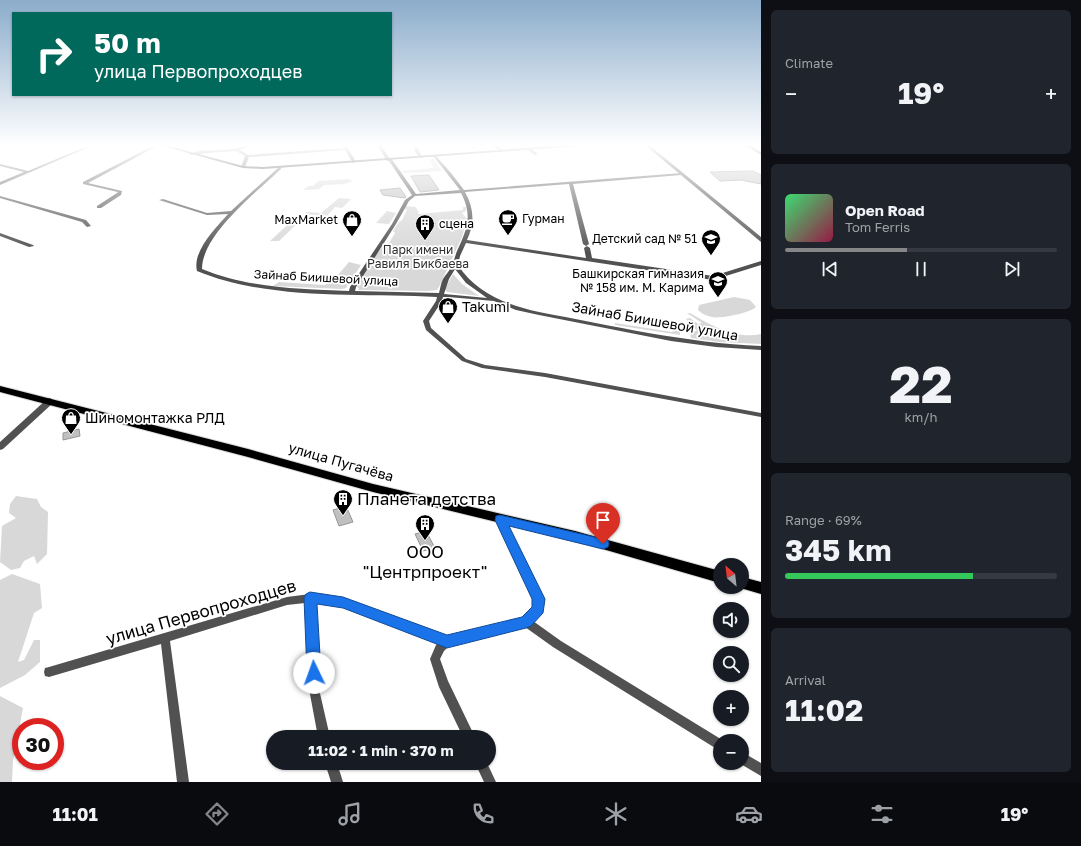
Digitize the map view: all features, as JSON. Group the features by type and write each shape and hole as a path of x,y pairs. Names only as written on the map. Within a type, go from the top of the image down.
{"main road":[{"name":"улица Пугачёва","path":"0,389 248,453 373,488 500,520 575,536 713,575"},
{"path":"749,585 761,588"}],"street":[{"path":"87,181 84,183 120,191 120,193 99,207"},
{"path":"161,200 207,214 232,212 265,181"},
{"path":"406,181 414,195"},
{"path":"455,181 463,191 470,205 471,216 455,265 438,301 426,321 428,329 464,360 484,367 545,375 761,415"},
{"path":"351,293 352,287 394,224 407,200 414,195 578,181"},
{"path":"690,181 761,240"},
{"path":"571,182 589,259"},
{"path":"0,197 84,221 89,226"},
{"name":"Зайнаб Биишевой улица","path":"232,212 203,250 198,261 199,270 212,276 256,287 351,293 440,294 498,301 525,310 642,333 714,345 761,348"},
{"path":"0,234 31,246"},
{"path":"464,241 713,278 761,263"},
{"name":"Зайнаб Биишевой улица","path":"455,265 465,279 479,290 498,301"},
{"path":"0,446 50,401"},
{"path":"466,730 443,683 435,659 440,648 447,642 526,622 538,609 539,599 500,520"},
{"path":"310,598 314,688 323,730"},
{"name":"улица Первопроходцев","path":"49,672 287,601 310,598 343,602 447,642"},
{"path":"526,622 570,653 713,741"},
{"path":"165,638 183,782"},
{"path":"749,762 761,770"},
{"path":"333,770 337,782"},
{"path":"484,770 490,782"}],"green space":[{"path":"318,181 352,181 344,184 324,185 319,189 303,190 309,186 313,186"},
{"path":"339,198 351,199 342,208 335,207 327,216 305,214 306,212 321,213"},
{"name":"Парк имени Равиля Бикбаева","path":"405,206 416,207 419,214 463,210 463,207 466,207 466,211 462,213 467,219 462,237 439,287 437,290 428,291 359,290 357,286 371,262 380,250 389,243 395,233 393,231 402,220 407,210 404,208"},
{"path":"387,211 396,213 389,224 376,223"},
{"path":"297,216 304,217 279,241 270,241"},
{"path":"349,262 361,265 346,288 273,286 279,282 324,285 332,282"},
{"path":"453,274 462,284 479,296 447,292 445,289"},
{"path":"734,297 750,300 756,307 735,315 721,317 708,316 698,310 699,305"},
{"path":"687,313 733,333 743,335 761,334 761,344 719,342 691,338 690,332 697,331 686,319 690,318 698,324 702,323"},
{"path":"615,323 672,332 676,330 680,332 680,335 615,325"},
{"path":"16,496 37,499 41,507 48,512 47,554 37,564 34,556 24,561 20,568 11,570 0,562 2,526 16,518 9,513 10,504"},
{"path":"12,574 40,584 42,608 34,613 18,662 24,660 34,640 40,640 40,662 25,675 0,688 0,580"},
{"path":"0,696 23,708 21,718 12,718 12,782 0,782"}],"building":[{"path":"414,181 433,181 439,190 420,192"},
{"path":"748,181 761,181 761,184"},
{"path":"400,188 406,197 405,198 383,195 380,190"},
{"name":"Шиномонтажка РЛД","path":"79,429 80,436 63,440 63,433"},
{"name":"Планета детства","path":"346,506 353,522 339,526 333,510"},
{"name":"ООО \"Центрпроект\"","path":"426,531 435,548 423,551 415,534"}],"place":[{"name":"Гурман","path":"508,236"},
{"name":"MaxMarket","path":"352,237"},
{"name":"сцена","path":"425,241"},
{"name":"Детский сад № 51","path":"711,256"},
{"name":"Башкирская гимназия № 158 им. М. Карима","path":"718,298"},
{"name":"Takumi","path":"448,324"},
{"name":"Шиномонтажка РЛД","path":"71,435"},
{"name":"Планета детства","path":"343,516"},
{"name":"ООО \"Центрпроект\"","path":"425,541"}],"route":[{"path":"314,673 310,598 343,602 447,642 526,622 538,609 539,599 500,520 575,536 603,544"}]}
